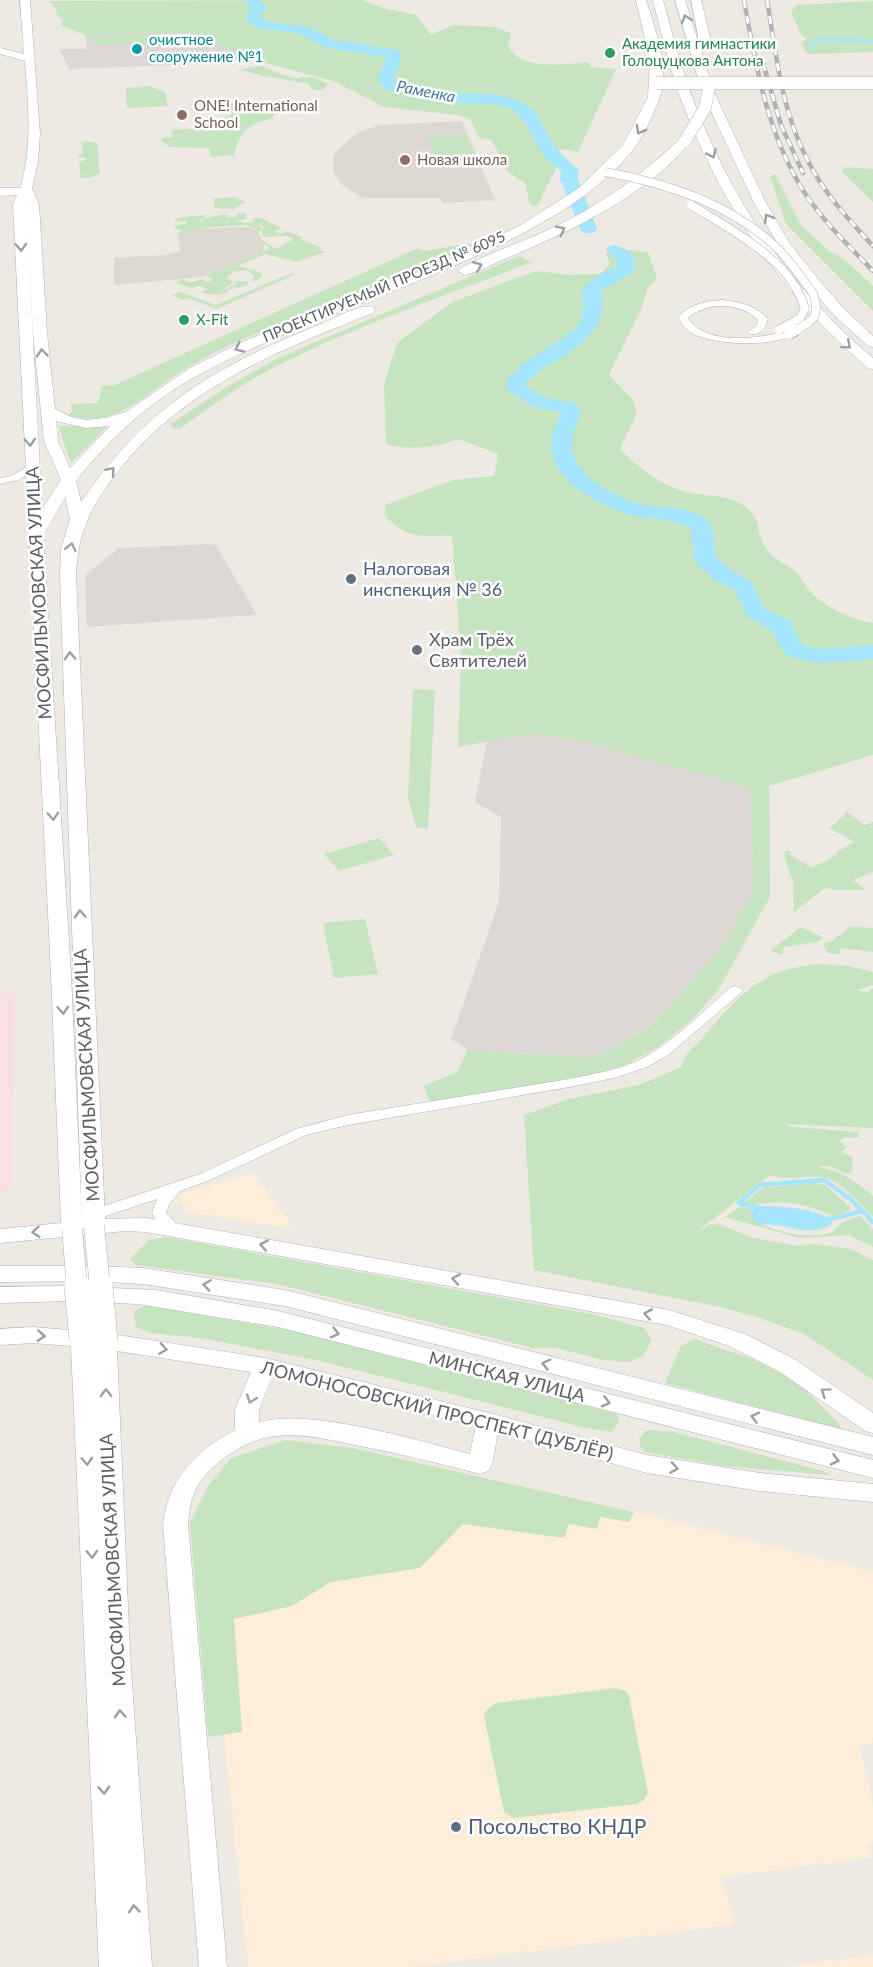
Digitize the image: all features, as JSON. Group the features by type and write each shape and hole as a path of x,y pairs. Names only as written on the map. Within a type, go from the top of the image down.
{"main road":[{"name":"МОСФИЛЬМОВСКАЯ УЛИЦА","path":"25,0 34,120 34,151 27,191 19,205 26,209"},
{"name":"ПРОЕКТИРУЕМЫЙ ПРОЕЗД № 6095","path":"36,536 47,511 80,462 137,410 196,370 262,338 488,247 583,192 637,137 648,115 656,80 656,62 641,0"},
{"path":"658,0 686,96 734,204 788,282 818,318 873,365"},
{"path":"680,0 708,92 760,203 784,245 814,283 839,312 873,343"},
{"name":"ПРОЕКТИРУЕМЫЙ ПРОЕЗД № 6095","path":"78,519 109,473 148,431 185,398 217,378 284,344 507,254 590,215 641,182 685,141 705,108 711,66 696,0"},
{"path":"0,51 29,59"},
{"path":"656,80 873,81"},
{"path":"0,192 27,191"},
{"name":"МОСФИЛЬМОВСКАЯ УЛИЦА","path":"26,209 51,441 68,480 78,519 69,549 68,575 87,1223 94,1340 113,1967"},
{"name":"МОСФИЛЬМОВСКАЯ УЛИЦА","path":"26,209 33,491 62,974 87,1223"},
{"path":"48,411 64,421 80,424 111,422 137,410"},
{"path":"46,698 50,703 59,704 68,702 72,696"},
{"path":"0,1236 87,1223 125,1224 174,1230 669,1318 737,1340 788,1366 873,1425"},
{"path":"0,1275 48,1273 141,1286"},
{"path":"0,1295 141,1286"},
{"name":"МИНСКАЯ УЛИЦА","path":"141,1286 214,1286 285,1298 873,1446"},
{"name":"МИНСКАЯ УЛИЦА","path":"141,1286 209,1306 278,1319 873,1469"},
{"name":"ЛОМОНОСОВСКИЙ ПРОСПЕКТ (ДУБЛЁР)","path":"0,1337 33,1335 94,1340 265,1366 489,1421 647,1464 760,1482 873,1493"},
{"name":"МОСФИЛЬМОВСКАЯ УЛИЦА","path":"94,1340 109,1504 123,1764 138,1967"},
{"path":"247,1433 247,1410 265,1366"},
{"path":"213,1967 176,1549 175,1514 182,1491 196,1468 247,1433 268,1428 291,1426 323,1428 480,1465 489,1421"}],"street":[{"path":"605,172 641,182 705,212 764,251 805,302 805,309 800,318 784,332 763,340 733,340 692,329 685,323 683,317 688,311 698,307 710,304 734,304 753,310 763,319 760,328 751,331"},
{"path":"1,481 14,478 32,467"},
{"path":"1,481 33,491"},
{"path":"87,1223 232,1166 301,1132 348,1120 613,1074 642,1064 663,1052 736,990"},
{"path":"174,1230 163,1221 159,1213 163,1201 175,1187"}],"shaded area":[{"path":"166,23 251,59 227,63 69,69 59,49 87,49 85,26"},
{"name":"Новая школа","path":"462,121 495,200 443,203 441,198 363,198 343,186 333,172 333,155 362,131 380,125"},
{"path":"247,227 258,230 265,249 262,252 202,277 114,285 114,258 165,255 180,251 178,236 196,229"},
{"path":"215,544 257,615 87,627 85,575 119,548"},
{"path":"531,733 581,741 750,787 754,888 726,944 651,1025 594,1058 468,1050 451,1039 499,902 501,817 475,802 487,740"},
{"path":"15,993 11,1189 0,1190 0,994"},
{"path":"253,1172 293,1228 186,1212 180,1195"},
{"path":"285,1440 353,1448 650,1515 873,1571 873,1742 859,1745 873,1805 873,1843 869,1844 872,1857 721,1877 734,1924 413,1967 248,1967 224,1735 231,1458"},
{"path":"873,1955 873,1967 784,1967"}],"green space":[{"path":"363,0 383,8 416,15 431,35 453,25 495,27 511,33 508,47 523,60 545,64 589,62 590,67 616,69 578,152 560,149 556,168 537,206 530,205 525,183 507,171 492,140 479,138 470,119 458,115 384,107 333,81 251,59 187,32 99,35 87,40 86,35 61,26 63,20 57,15 56,9 49,1"},
{"path":"873,1 873,52 807,54 801,42 806,38 802,36 791,12 796,5"},
{"path":"174,35 175,42 98,45 92,41 106,37"},
{"path":"262,66 297,78 312,77 327,83 327,86 321,91 311,89 309,84 240,69"},
{"path":"148,86 165,92 168,106 127,108 126,88"},
{"path":"230,103 237,105 245,103 275,113 273,118 247,129 239,140 234,155 210,157 209,148 168,147 162,142 161,138 173,137 171,130 205,128 218,121 230,122 221,120 232,114"},
{"path":"465,134 477,164 439,166 427,136"},
{"path":"86,141 97,143 100,174 81,178 79,162 88,159 78,154 83,154 82,143"},
{"path":"845,167 873,169 873,202 841,171"},
{"path":"775,174 801,225 829,251 844,259 873,286 873,311 786,224 770,176"},
{"path":"234,197 245,202 233,209 215,208 213,199"},
{"path":"245,213 247,218 238,222 253,223 254,219 259,217 281,228 275,231 280,234 286,231 303,237 300,239 322,248 319,250 325,252 296,262 266,254 237,266 261,272 262,277 251,283 254,276 248,271 229,271 234,272 226,278 234,282 216,294 238,281 248,281 248,284 239,288 234,287 227,290 229,292 217,295 201,292 207,289 200,286 190,288 175,282 183,280 191,283 201,279 210,282 212,278 205,276 269,249 267,245 263,245 261,239 276,249 294,239 288,236 264,237 261,233 264,226 258,224 262,229 259,233 258,230 246,225 196,229 178,236 177,234 183,230 175,229 175,225 186,224 187,221 174,221 181,217 207,215 199,220 202,224 202,219 226,214 227,217 236,217 236,214"},
{"path":"466,244 473,245 219,350 188,367 124,410 98,418 68,415 72,412 71,404 98,403 102,386 115,385 418,248 425,251"},
{"path":"619,249 648,252 657,279 648,288 641,309 609,375 633,400 637,413 620,449 646,472 674,488 725,498 741,504 756,520 767,550 773,557 796,572 815,596 838,612 873,623 873,755 769,786 770,897 719,989 692,1020 658,1047 625,1065 596,1073 433,1103 429,1100 424,1086 457,1072 468,1050 594,1058 652,1025 725,944 754,888 750,788 581,741 531,733 458,747 461,656 452,536 424,536 409,533 385,516 385,505 453,480 494,476 498,454 459,439 423,447 386,444 384,384 397,343 452,302 536,271 569,275 600,274 610,264 606,254"},
{"path":"519,256 532,262 402,311 306,352 250,381 180,429 173,428 170,424 230,385 278,358"},
{"path":"292,273 296,274 217,309 188,298 183,300 172,295 181,292 216,305"},
{"path":"58,426 108,426 71,463"},
{"path":"413,689 435,690 428,829 416,827 408,799"},
{"path":"845,810 864,825 873,822 873,872 853,880 866,890 825,888 794,912 793,881 784,856 785,850 792,852 789,854 812,868 838,854 836,852 855,842 829,828 845,815"},
{"path":"379,838 394,855 339,871 324,854"},
{"path":"365,919 378,974 334,978 323,923"},
{"path":"851,926 873,928 873,952 840,948 840,954 827,953 823,944 832,941"},
{"path":"801,927 824,938 817,942 784,947 782,954 770,951"},
{"path":"816,964 848,966 873,972 873,985 857,990 871,993 869,989 873,989 873,1128 785,1124 792,1127 858,1132 858,1138 845,1137 839,1141 847,1147 843,1150 844,1153 853,1158 852,1172 848,1174 829,1166 817,1167 847,1177 873,1196 873,1217 845,1189 826,1178 812,1176 784,1178 770,1175 695,1233 711,1224 721,1225 754,1238 797,1246 814,1244 851,1249 873,1260 873,1380 804,1334 760,1318 720,1307 534,1270 524,1115 569,1099 639,1085 681,1067 688,1052 729,1007 757,983 779,972"},
{"path":"816,1183 825,1185 852,1209 834,1217 810,1207 794,1204 744,1203 764,1187"},
{"path":"741,1206 753,1209 752,1216 767,1227 813,1236 832,1232 842,1223 860,1216 873,1229 873,1247 848,1235 800,1238 725,1217"},
{"path":"166,1237 596,1315 644,1328 652,1340 643,1356 629,1362 603,1360 557,1348 533,1348 277,1284 136,1265 130,1259 149,1240"},
{"path":"146,1305 298,1332 617,1414 619,1422 612,1432 586,1428 316,1360 200,1338 150,1333 136,1327 134,1312"},
{"path":"694,1339 752,1359 798,1382 841,1426 840,1429 665,1383 681,1346"},
{"path":"647,1430 674,1432 823,1471 830,1475 723,1466 645,1452 640,1446 639,1439"},
{"path":"285,1440 353,1448 634,1512 629,1522 600,1517 597,1529 569,1524 564,1538 463,1524 420,1568 331,1582 292,1606 234,1619 242,1732 208,1737 190,1523 208,1486 231,1458"},
{"path":"616,1688 626,1691 629,1696 648,1792 644,1800 636,1804 513,1818 504,1812 484,1716 487,1710 496,1703"}],"water":[{"path":"766,1206 808,1211 832,1220 832,1224 814,1230 768,1224 759,1225 752,1216 753,1209"}],"waterway":[{"name":"Раменка","path":"251,0 259,8 252,18 262,25 299,29 320,41 340,46 392,53 394,58 386,80 391,86 462,98 502,100 518,106 529,115 552,155 570,170 569,179 588,229"},
{"path":"809,48 818,39 873,41"},
{"name":"Раменка","path":"615,250 626,258 626,269 591,289 594,307 591,321 570,343 528,370 517,380 517,389 540,403 568,407 571,412 566,425 562,453 567,466 589,487 629,508 678,516 700,525 705,559 722,574 744,587 755,612 782,626 792,648 809,655 819,656 873,652"},
{"path":"765,1209 739,1203 760,1185 824,1180 853,1201 873,1222"},
{"path":"827,1220 862,1211"}],"railway":[{"path":"744,0 765,101 782,150 806,195 821,215 873,271"},
{"path":"767,0 780,80 798,138 812,169 828,193 873,246"},
{"path":"763,63 781,125 803,173"}],"place":[{"name":"очистное сооружение №1","path":"137,49"},
{"name":"Академия гимнастики Голоцуцкова Антона","path":"610,53"},
{"name":"ONE! International School","path":"182,115"},
{"name":"Новая школа","path":"405,160"},
{"name":"X-Fit","path":"184,320"},
{"name":"Налоговая инспекция № 36","path":"351,579"},
{"name":"Храм Трёх Святителей","path":"417,650"},
{"name":"Посольство КНДР","path":"456,1827"}]}
